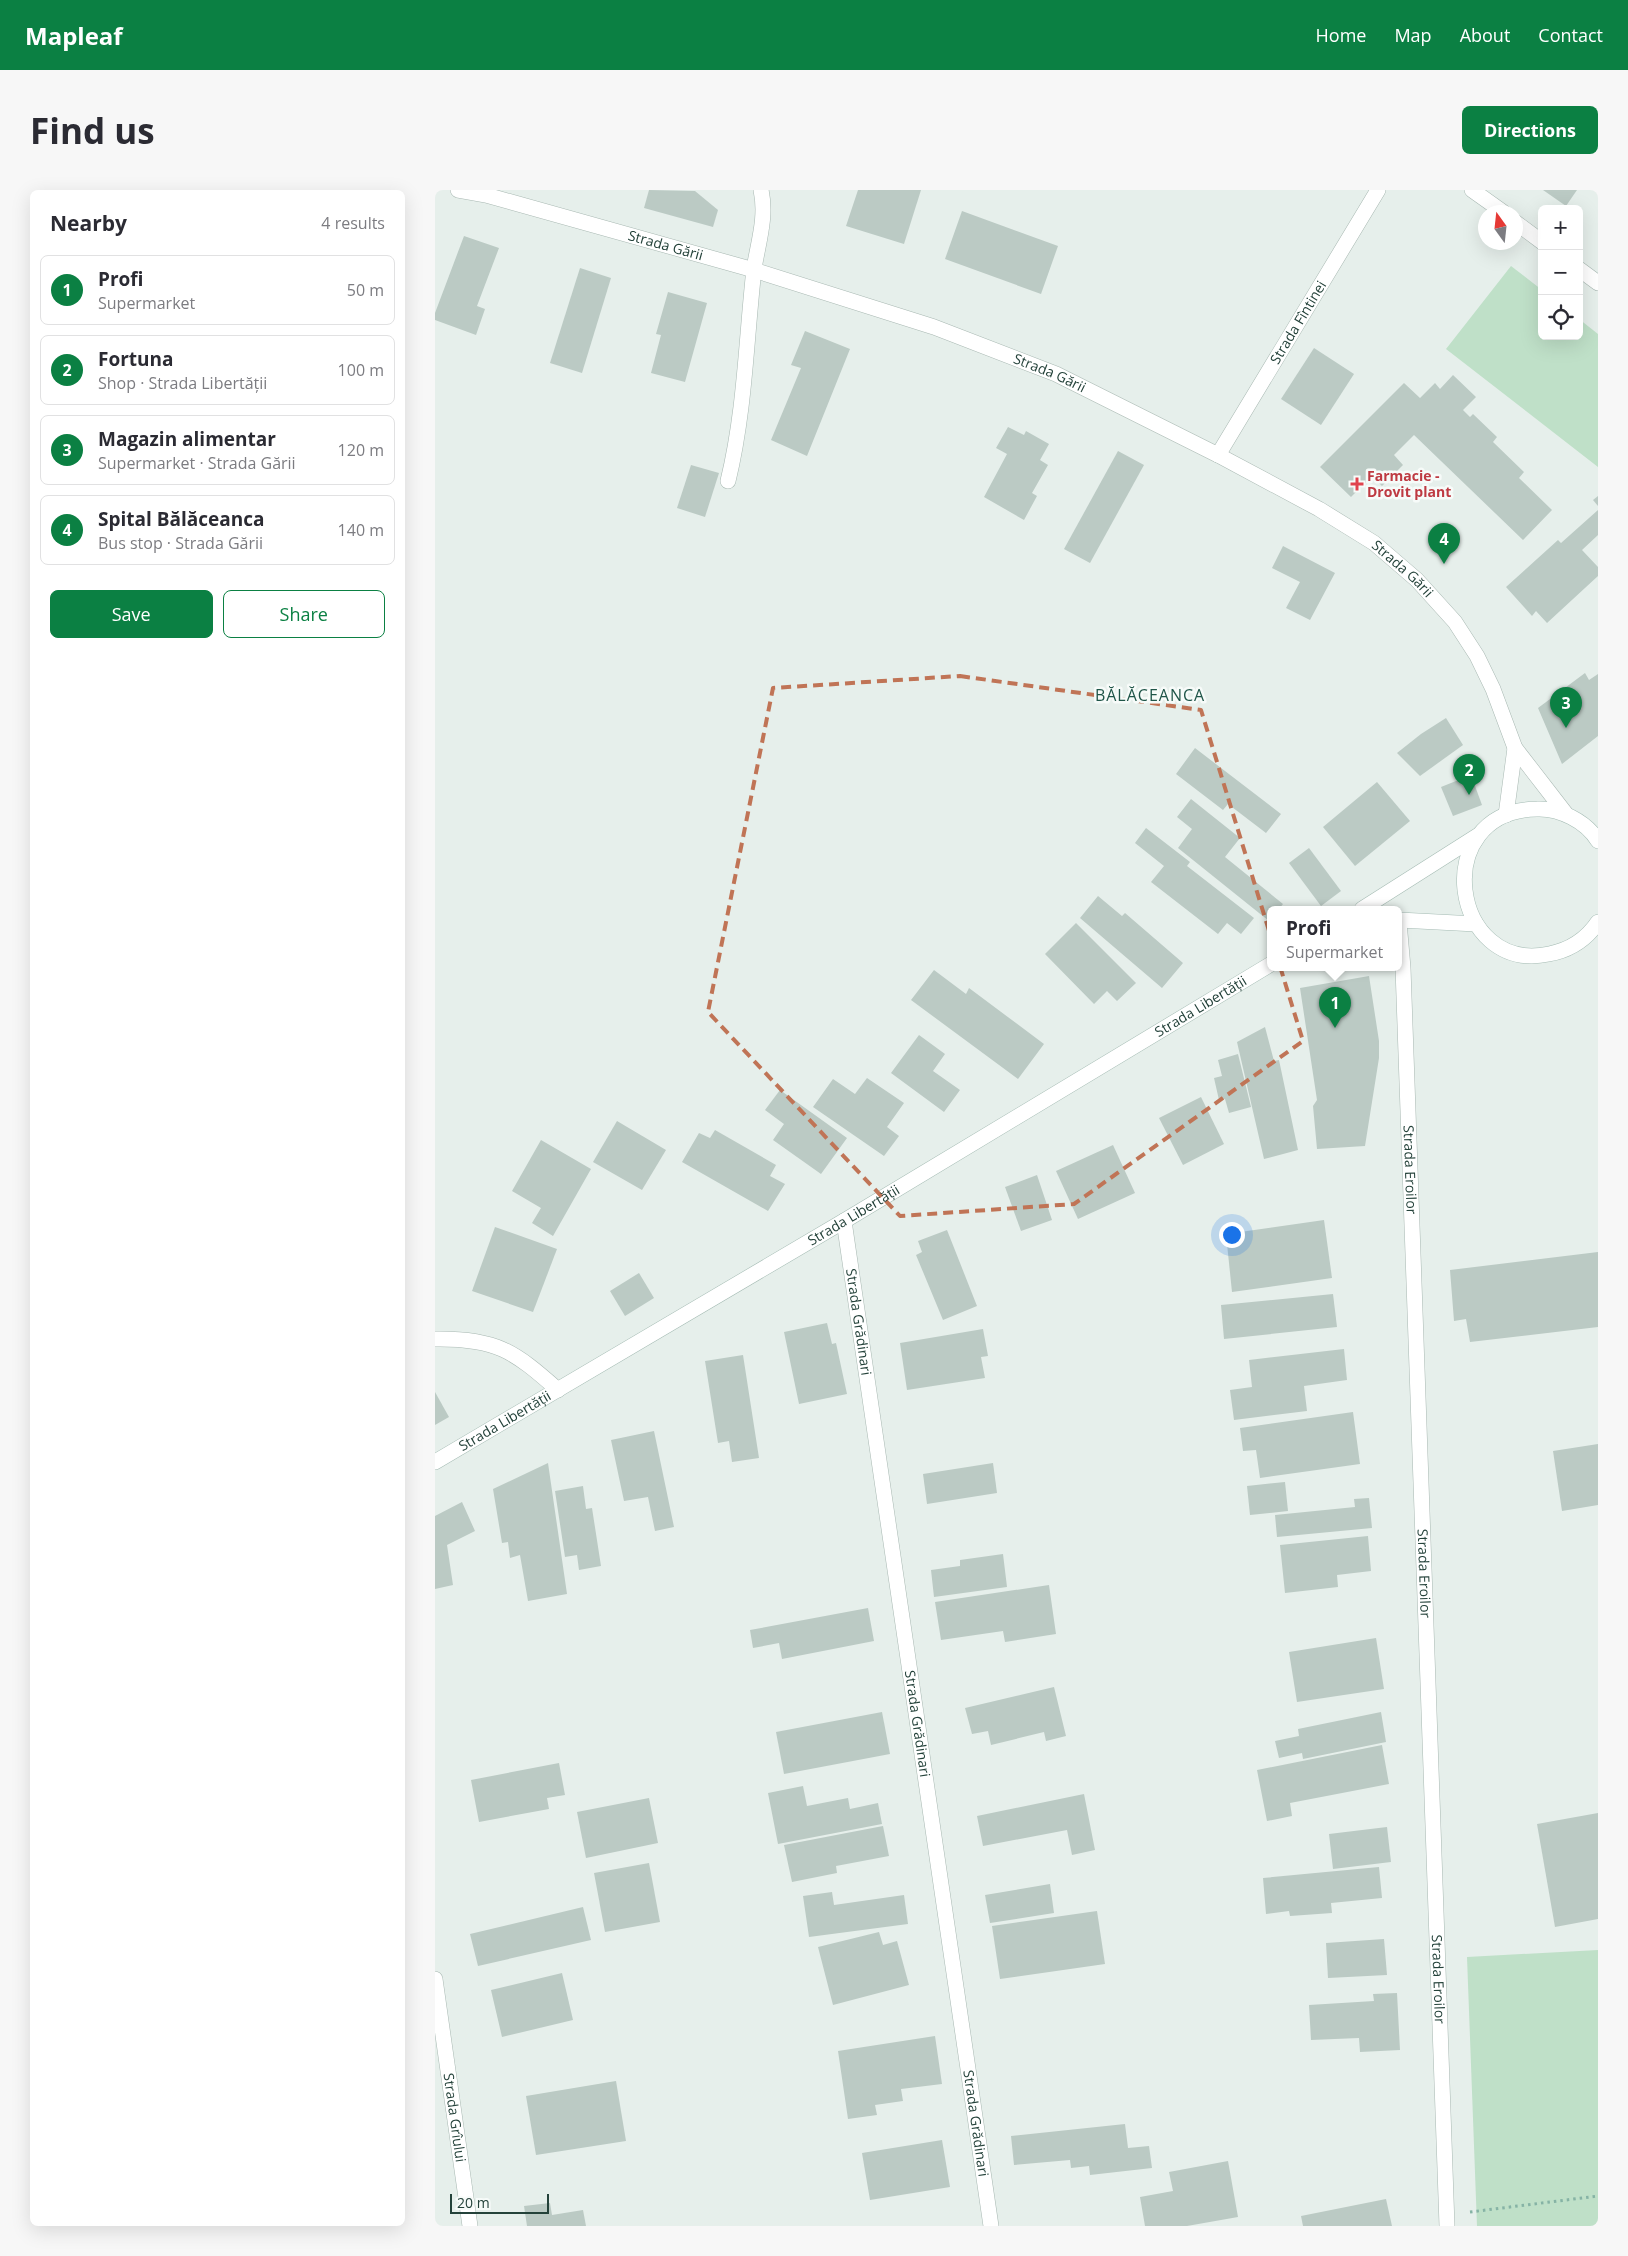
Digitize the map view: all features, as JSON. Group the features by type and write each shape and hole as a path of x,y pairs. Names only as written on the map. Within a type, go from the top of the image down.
{"street":[{"name":"Strada Gării","path":"458,190 486,196 754,270 934,327 1056,374 1319,508 1374,543 1417,580 1455,622 1477,656 1493,689 1515,748 1565,814"},
{"path":"728,482 741,420 754,270 763,218 761,190"},
{"name":"Strada Fîntinei","path":"1218,455 1378,190"},
{"path":"1472,190 1493,205"},
{"path":"1523,228 1538,239"},
{"path":"1583,272 1598,283"},
{"name":"Strada Gării","path":"1505,816 1515,748"},
{"path":"1367,906 1481,834 1505,816 1525,809 1539,809 1565,814 1582,824 1598,841"},
{"path":"1481,834 1470,850 1464,869 1463,888 1467,907 1476,924 1497,944 1523,955 1541,956 1560,952 1577,944 1596,928"},
{"path":"1402,921 1476,924"},
{"name":"Strada Eroilor","path":"1402,956 1447,2220"},
{"name":"Strada Libertății","path":"435,1462 843,1221 1267,966"},
{"name":"Strada Grădinari","path":"843,1221 991,2226"},
{"path":"435,1339 464,1338 498,1346 525,1360 558,1390"},
{"name":"Strada Grîului","path":"435,1979 470,2226"}],"path":[{"path":"1447,2220 1598,2196"}],"highlighted area":[{"path":"960,676 1201,710 1303,1041 1074,1204 900,1216 708,1012 773,688"}],"green space":[{"path":"1511,266 1538,287 1538,340 1583,340 1583,322 1598,334 1598,467 1446,349"},
{"path":"1598,1950 1598,2226 1477,2226 1467,1957"}],"building":[{"path":"649,190 695,191 718,210 713,227 644,208"},
{"path":"858,190 921,190 904,244 846,226"},
{"path":"1543,190 1577,190 1567,205"},
{"path":"962,211 1058,246 1041,294 945,259"},
{"path":"464,236 499,248 477,306 485,309 476,335 435,320 435,313"},
{"path":"580,268 611,278 582,373 550,363"},
{"path":"668,292 707,303 685,382 651,373 661,335 656,334"},
{"path":"805,331 850,349 807,456 771,440 801,368 791,365"},
{"path":"1314,348 1354,374 1321,425 1281,399"},
{"path":"1453,375 1476,397 1463,410 1470,417 1473,414 1497,437 1493,442 1524,472 1519,478 1552,510 1523,540 1414,435 1394,455 1403,465 1382,486 1372,476 1351,497 1320,467 1404,383 1420,398 1435,383 1440,389"},
{"path":"1008,427 1024,435 1026,431 1049,444 1040,460 1048,465 1032,493 1037,496 1024,520 984,497 1007,454 996,448"},
{"path":"1118,451 1144,465 1090,563 1064,549"},
{"path":"691,465 719,473 705,517 677,508"},
{"path":"1598,496 1598,506 1593,500"},
{"path":"1598,510 1598,535 1582,550 1598,567 1598,576 1547,623 1536,611 1532,616 1506,587 1558,540 1561,543"},
{"path":"1283,546 1335,573 1310,620 1286,608 1300,582 1272,568"},
{"path":"1585,673 1589,680 1598,674 1598,736 1562,764 1538,708"},
{"path":"1446,718 1463,745 1420,776 1397,753 1421,734"},
{"path":"1195,748 1281,814 1266,833 1228,804 1223,810 1176,774"},
{"path":"1471,775 1482,805 1453,816 1441,787"},
{"path":"1377,782 1410,821 1355,866 1323,827"},
{"path":"1191,799 1240,838 1225,857 1283,904 1281,906 1267,906 1267,919 1178,848 1192,829 1177,817"},
{"path":"1146,828 1190,862 1187,866 1254,918 1241,934 1227,923 1218,934 1151,882 1164,866 1135,843"},
{"path":"1309,848 1341,891 1321,906 1289,863"},
{"path":"1098,896 1122,916 1125,913 1183,963 1162,988 1080,918"},
{"path":"1076,923 1136,983 1117,1001 1107,991 1094,1004 1045,954"},
{"path":"934,970 966,994 969,988 1044,1044 1018,1079 911,1000"},
{"path":"1369,976 1379,1041 1379,1058 1365,1146 1317,1149 1313,1106 1317,1100 1300,988"},
{"path":"1265,1027 1274,1061 1279,1060 1298,1150 1264,1159 1237,1042"},
{"path":"919,1035 945,1054 933,1071 960,1090 944,1112 891,1073"},
{"path":"1238,1054 1251,1107 1229,1113 1225,1099 1219,1100 1214,1078 1222,1076 1218,1060"},
{"path":"867,1078 904,1103 887,1127 899,1136 884,1156 813,1107 833,1079 855,1094"},
{"path":"780,1090 847,1138 821,1174 773,1140 784,1124 765,1110"},
{"path":"1201,1097 1224,1144 1183,1165 1159,1118"},
{"path":"617,1121 666,1150 642,1190 593,1162"},
{"path":"715,1130 776,1165 770,1176 785,1184 768,1211 682,1162 699,1133 710,1138"},
{"path":"541,1140 591,1169 553,1236 532,1223 541,1208 512,1191"},
{"path":"1113,1145 1135,1193 1078,1219 1056,1171"},
{"path":"1037,1175 1052,1220 1021,1231 1005,1187"},
{"path":"1324,1220 1332,1278 1232,1292 1226,1234"},
{"path":"495,1227 557,1249 533,1312 472,1291"},
{"path":"947,1230 977,1306 943,1320 916,1255 922,1252 918,1241"},
{"path":"1598,1252 1598,1327 1470,1342 1466,1319 1454,1321 1450,1270"},
{"path":"639,1273 654,1298 625,1316 610,1291"},
{"path":"1333,1294 1337,1327 1224,1339 1221,1305"},
{"path":"827,1323 832,1344 836,1343 847,1394 799,1404 784,1332"},
{"path":"983,1329 988,1356 981,1357 985,1378 907,1390 900,1343"},
{"path":"1344,1349 1347,1380 1304,1386 1307,1411 1234,1420 1230,1390 1252,1387 1249,1360"},
{"path":"743,1355 759,1458 732,1462 729,1441 718,1443 705,1361"},
{"path":"435,1392 449,1417 435,1425"},
{"path":"1353,1412 1360,1464 1260,1478 1256,1450 1243,1451 1240,1428"},
{"path":"654,1431 674,1527 655,1531 648,1497 624,1501 611,1440"},
{"path":"1598,1444 1598,1505 1562,1511 1553,1451"},
{"path":"548,1463 567,1594 528,1601 520,1555 510,1558 508,1542 502,1543 493,1489"},
{"path":"993,1463 997,1493 927,1504 923,1474"},
{"path":"1285,1482 1288,1511 1250,1515 1247,1486"},
{"path":"583,1486 586,1509 592,1508 601,1566 579,1570 577,1555 565,1557 555,1491"},
{"path":"1369,1498 1372,1528 1277,1537 1275,1515 1355,1507 1354,1499"},
{"path":"462,1502 475,1531 447,1545 453,1585 435,1589 435,1516"},
{"path":"1368,1536 1371,1571 1337,1575 1338,1587 1285,1593 1280,1545"},
{"path":"1003,1554 1007,1587 934,1597 931,1570 960,1566 960,1560"},
{"path":"1049,1585 1056,1634 1005,1642 1003,1631 941,1640 935,1602"},
{"path":"868,1608 874,1641 782,1659 779,1643 753,1648 750,1630"},
{"path":"1376,1638 1384,1689 1297,1702 1289,1652"},
{"path":"1054,1687 1066,1736 1046,1741 1044,1732 991,1745 988,1731 972,1734 965,1708"},
{"path":"882,1712 890,1754 784,1774 776,1732"},
{"path":"1381,1712 1386,1742 1303,1759 1302,1753 1279,1758 1275,1741 1299,1736 1298,1729"},
{"path":"1382,1745 1389,1784 1290,1803 1292,1816 1267,1821 1257,1770"},
{"path":"559,1763 565,1795 547,1798 549,1809 479,1822 471,1780"},
{"path":"803,1786 807,1806 848,1798 850,1809 878,1803 882,1824 778,1844 768,1793"},
{"path":"1084,1794 1095,1850 1072,1855 1067,1830 983,1846 977,1816"},
{"path":"649,1798 658,1843 586,1858 577,1812"},
{"path":"1598,1813 1598,1919 1555,1927 1537,1824"},
{"path":"883,1826 889,1856 836,1866 837,1873 792,1882 784,1845"},
{"path":"1387,1827 1391,1862 1333,1869 1329,1834"},
{"path":"649,1863 660,1922 605,1932 594,1873"},
{"path":"1379,1867 1382,1898 1331,1903 1332,1913 1290,1916 1289,1911 1266,1914 1263,1878"},
{"path":"1050,1884 1054,1913 990,1923 985,1895"},
{"path":"832,1892 834,1905 904,1895 908,1924 809,1937 803,1896"},
{"path":"583,1907 591,1940 478,1966 470,1934"},
{"path":"1097,1911 1105,1964 1000,1979 992,1926"},
{"path":"879,1932 883,1945 897,1941 909,1985 833,2005 818,1947"},
{"path":"1384,1939 1387,1975 1328,1978 1326,1943"},
{"path":"562,1973 573,2020 502,2037 491,1990"},
{"path":"1397,1993 1400,2050 1360,2052 1359,2038 1311,2040 1309,2005 1374,2001 1373,1994"},
{"path":"935,2036 942,2084 901,2089 903,2101 875,2105 877,2115 848,2119 838,2051"},
{"path":"616,2081 626,2141 536,2155 526,2096"},
{"path":"1125,2124 1128,2148 1149,2146 1152,2168 1090,2175 1089,2166 1071,2168 1070,2160 1014,2165 1011,2136"},
{"path":"942,2140 950,2187 870,2200 862,2153"},
{"path":"1228,2161 1238,2217 1187,2226 1145,2226 1140,2197 1173,2191 1169,2172"},
{"path":"1386,2199 1392,2226 1303,2226 1301,2216"},
{"path":"550,2203 552,2215 583,2210 586,2226 527,2226 524,2206"}],"place":[{"name":"Farmacie - Drovit plant","path":"1357,484"},
{"name":"Spital Bălăceanca","path":"1444,564"},
{"name":"Magazin alimentar","path":"1566,728"},
{"name":"Fortuna","path":"1469,795"},
{"name":"Profi","path":"1335,1028"}],"district":[{"name":"BĂLĂCEANCA","path":"1150,695"}]}
